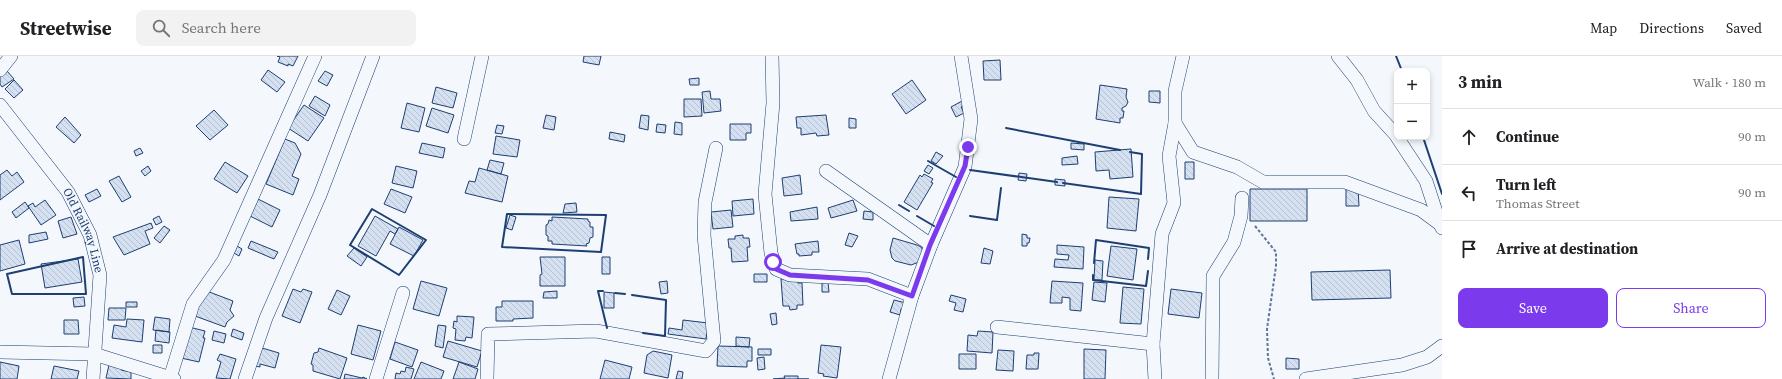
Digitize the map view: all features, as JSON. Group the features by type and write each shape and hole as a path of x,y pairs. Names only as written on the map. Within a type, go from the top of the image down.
{"street":[{"path":"0,70 11,56"},
{"path":"0,352 94,354 172,378 193,304 224,260 315,56"},
{"path":"245,379 266,318 320,195 373,56"},
{"path":"464,139 482,56"},
{"path":"772,56 773,103 765,194 771,253 776,269 790,275 868,280 912,296"},
{"path":"889,379 912,296 930,245 965,166 971,119 962,56"},
{"path":"1154,379 1153,344 1162,234 1174,203 1169,156 1175,123 1175,91 1183,56"},
{"path":"1338,56 1357,80 1374,111 1395,134 1426,181 1441,226"},
{"name":"Old Railway Line","path":"0,105 68,192 90,235 100,275 93,379"},
{"path":"1175,123 1193,152 1237,167 1263,182 1345,182 1421,210 1441,226"},
{"path":"487,379 488,334 596,330 706,351 708,349 714,341 704,235 704,202 716,148"},
{"path":"826,171 930,245"},
{"path":"1212,379 1213,276 1234,242 1241,216 1242,198"},
{"path":"376,379 403,293"},
{"path":"997,327 1153,344"},
{"path":"1306,379 1402,365 1427,357 1442,346"}],"path":[{"path":"1255,226 1276,252 1276,266 1267,329 1268,358 1274,379"}],"building":[{"path":"277,56 298,56 293,66 288,64 288,66 278,62 280,57"},
{"path":"584,56 601,56 599,65 583,62"},
{"path":"1000,60 1001,80 984,80 983,61"},
{"path":"268,70 285,82 277,92 261,80"},
{"path":"7,71 14,79 2,87 0,84 0,77"},
{"path":"325,71 333,75 327,86 318,81"},
{"path":"699,78 699,85 690,85 689,79"},
{"path":"14,80 23,90 14,98 5,89"},
{"path":"912,80 926,100 906,114 892,94"},
{"path":"1100,85 1127,89 1126,97 1128,102 1126,106 1122,108 1122,111 1124,111 1123,118 1120,118 1120,123 1096,119"},
{"path":"436,87 457,93 453,108 432,103"},
{"path":"710,91 711,99 720,99 721,111 704,113 702,92"},
{"path":"1149,91 1160,91 1160,103 1149,102"},
{"path":"315,96 330,105 325,116 309,106"},
{"path":"684,99 701,99 702,116 684,117"},
{"path":"962,101 964,105 961,107 964,113 956,117 951,107"},
{"path":"407,103 425,108 419,132 401,128"},
{"path":"304,105 324,118 308,141 288,128"},
{"path":"432,108 454,115 448,133 426,126"},
{"path":"214,110 228,125 210,140 196,126"},
{"path":"546,115 556,117 554,130 543,128"},
{"path":"641,115 649,116 648,130 639,128"},
{"path":"826,115 829,135 817,136 816,133 801,135 801,128 797,128 796,117"},
{"path":"65,117 81,135 74,143 56,127"},
{"path":"849,118 856,119 856,128 849,128"},
{"path":"675,122 682,123 682,135 674,134"},
{"path":"657,124 666,125 665,133 656,132"},
{"path":"730,124 751,124 751,133 746,133 746,140 730,140"},
{"path":"497,125 504,126 502,134 495,133"},
{"path":"610,132 625,135 624,142 609,139"},
{"path":"496,136 520,140 517,157 493,154"},
{"path":"285,139 295,143 301,154 292,176 299,179 293,195 266,184"},
{"path":"422,143 445,148 443,158 419,153"},
{"path":"1071,143 1084,144 1084,150 1071,149"},
{"path":"140,148 143,153 136,156 134,151"},
{"path":"1131,149 1133,177 1110,179 1109,170 1096,171 1095,152"},
{"path":"936,152 943,156 936,164 931,161"},
{"path":"1077,156 1078,164 1062,165 1062,158"},
{"path":"490,160 504,163 501,174 487,170"},
{"path":"225,162 248,176 237,193 214,179"},
{"path":"1185,162 1194,162 1194,179 1185,179"},
{"path":"928,165 933,168 929,174 924,171"},
{"path":"148,166 151,171 145,176 141,171"},
{"path":"396,166 417,171 413,188 392,183"},
{"path":"479,168 508,176 502,202 465,193 469,181 475,182"},
{"path":"7,170 12,176 17,172 24,182 0,200 0,175"},
{"path":"1019,173 1027,174 1026,181 1018,180"},
{"path":"924,174 933,179 931,182 933,183 917,210 904,202 920,175 922,177"},
{"path":"800,175 802,194 784,196 782,178"},
{"path":"119,176 131,197 122,202 109,181"},
{"path":"1055,179 1065,180 1065,186 1055,185"},
{"path":"1358,188 1359,206 1346,206 1346,189"},
{"path":"97,189 101,196 89,202 85,195"},
{"path":"391,189 412,197 405,213 384,204"},
{"path":"1250,189 1307,189 1307,221 1250,221"},
{"path":"1109,197 1139,199 1136,231 1107,228"},
{"path":"258,199 280,210 272,227 250,216"},
{"path":"753,199 754,214 733,216 732,201"},
{"path":"45,200 56,215 41,225 28,206 33,203 35,207"},
{"path":"853,200 857,211 831,218 828,208"},
{"path":"25,202 29,208 16,218 12,212"},
{"path":"576,203 577,212 563,213 565,204"},
{"path":"817,207 818,219 791,221 790,212"},
{"path":"731,210 733,227 713,229 711,212"},
{"path":"864,211 873,212 873,220 863,219"},
{"path":"510,215 516,217 512,230 506,228"},
{"path":"159,216 162,222 156,225 153,219"},
{"path":"375,216 398,229 395,234 390,231 376,256 358,246"},
{"path":"71,217 77,234 63,238 58,221"},
{"path":"552,217 588,219 590,222 590,227 593,227 593,237 590,238 589,243 586,244 587,246 552,244 552,241 548,241 548,236 546,235 546,225 548,224 549,220 552,221"},
{"path":"151,223 153,228 145,231 150,244 124,255 113,237"},
{"path":"164,226 170,230 160,243 154,238"},
{"path":"399,227 423,240 414,256 390,244"},
{"path":"46,232 48,239 29,243 29,235"},
{"path":"849,233 858,236 852,247 845,245"},
{"path":"1022,234 1027,235 1027,238 1030,238 1027,246 1022,246"},
{"path":"743,235 743,238 749,238 750,247 747,247 748,261 732,262 731,248 729,248 728,239 735,239 735,236"},
{"path":"893,238 921,247 923,251 919,262 911,265 895,261 892,258 890,250"},
{"path":"19,240 25,264 0,271 0,245"},
{"path":"251,241 278,252 274,259 248,248"},
{"path":"818,241 819,252 812,252 812,255 799,256 799,254 797,254 795,244"},
{"path":"1057,245 1084,247 1083,269 1054,267 1055,259 1068,260 1069,255 1057,254"},
{"path":"237,246 242,249 239,256 234,253"},
{"path":"1111,246 1137,249 1133,280 1107,276"},
{"path":"354,248 367,257 361,266 347,256"},
{"path":"984,248 993,251 990,264 981,263"},
{"path":"540,257 565,257 565,286 540,286 540,275 542,274"},
{"path":"602,257 610,257 610,274 602,274"},
{"path":"78,259 82,282 45,288 41,264"},
{"path":"1095,260 1103,261 1102,280 1094,280"},
{"path":"1390,270 1391,298 1312,300 1311,272"},
{"path":"754,274 767,274 767,282 754,282"},
{"path":"798,277 798,283 802,283 803,305 797,305 797,309 790,310 789,306 783,306 781,279"},
{"path":"421,281 447,288 439,316 413,309"},
{"path":"667,281 668,293 661,294 659,282"},
{"path":"1052,281 1083,283 1081,311 1070,310 1070,298 1062,297 1062,303 1050,303"},
{"path":"828,282 829,292 822,292 822,283"},
{"path":"1094,282 1107,283 1105,302 1092,300"},
{"path":"1123,287 1144,289 1141,324 1120,323"},
{"path":"293,289 301,292 303,289 312,292 300,323 282,316"},
{"path":"1171,289 1202,293 1199,318 1168,314"},
{"path":"204,290 233,301 230,310 234,316 227,322 225,327 195,316"},
{"path":"337,290 350,296 341,315 328,309"},
{"path":"557,291 557,298 543,298 544,292"},
{"path":"604,292 614,293 614,308 604,308"},
{"path":"951,295 966,299 963,312 954,310 956,303 949,301"},
{"path":"84,297 85,306 74,307 73,298"},
{"path":"894,300 906,303 904,310 901,309 900,315 890,312"},
{"path":"502,301 533,301 533,318 513,319 513,321 496,321 496,307 502,307"},
{"path":"126,302 137,302 137,307 126,307"},
{"path":"109,308 126,308 125,320 108,320"},
{"path":"776,313 777,324 772,325 770,314"},
{"path":"457,316 474,317 472,338 466,337 465,341 455,340 456,329 453,328 454,321 457,322"},
{"path":"155,317 170,319 169,332 153,330"},
{"path":"127,319 144,320 142,342 112,338 114,325 126,327"},
{"path":"64,320 78,320 79,334 64,334"},
{"path":"683,320 708,323 706,339 668,334 669,328 682,330"},
{"path":"358,325 381,331 373,360 351,354"},
{"path":"438,325 446,326 443,348 435,346"},
{"path":"189,327 205,331 203,338 205,338 199,362 181,358"},
{"path":"233,329 244,333 242,340 231,336"},
{"path":"156,330 170,332 169,343 155,341"},
{"path":"214,331 226,334 224,343 212,340"},
{"path":"978,331 993,332 992,353 967,351 968,335 977,336"},
{"path":"736,337 750,338 749,347 736,346"},
{"path":"448,341 482,351 477,367 443,357"},
{"path":"395,342 418,350 412,367 390,359"},
{"path":"153,345 162,345 162,353 153,353"},
{"path":"252,345 279,353 275,368 260,364 260,367 247,364"},
{"path":"821,345 841,347 837,378 823,376 824,374 818,373"},
{"path":"718,346 752,347 752,361 747,361 747,367 717,366"},
{"path":"319,348 347,358 340,379 313,371 313,365 311,364 314,353 318,352"},
{"path":"758,349 771,349 771,355 758,355"},
{"path":"1084,349 1106,350 1105,379 1084,379"},
{"path":"998,350 1014,351 1013,371 996,370"},
{"path":"653,351 672,355 668,378 644,373 647,355"},
{"path":"1034,353 1039,353 1038,369 1026,369 1027,355 1034,355"},
{"path":"220,354 236,359 230,379 216,378 221,362 217,360"},
{"path":"959,354 976,354 976,369 959,369"},
{"path":"764,357 765,369 758,370 757,358"},
{"path":"1286,358 1299,359 1299,369 1286,369"},
{"path":"605,360 632,367 629,379 600,379"},
{"path":"0,362 19,366 17,379 0,379"},
{"path":"421,362 444,371 441,379 414,379"},
{"path":"459,362 478,369 475,379 453,379"},
{"path":"109,365 131,372 131,379 106,378"},
{"path":"54,366 79,371 77,379 51,379"},
{"path":"406,367 414,369 411,379 395,379 396,373 400,374 401,371 405,372"},
{"path":"678,371 683,372 682,379 676,379"},
{"path":"345,374 363,377 367,379 344,379"},
{"path":"784,376 798,376 798,379 773,379 785,378"}],"wall":[{"path":"1396,56 1401,68"},
{"path":"1006,128 1120,150"},
{"path":"1424,140 1442,194"},
{"path":"1063,183 1141,194 1142,154 1130,152"},
{"path":"928,161 956,177"},
{"path":"970,170 1057,182"},
{"path":"970,216 997,220 1001,188"},
{"path":"899,205 909,211"},
{"path":"372,209 426,240 399,275 350,245 372,209"},
{"path":"507,214 606,215 601,252 502,247 507,214"},
{"path":"917,216 934,226"},
{"path":"1094,263 1096,240 1149,248 1148,259"},
{"path":"83,257 86,294 12,294 7,274 83,257"},
{"path":"1093,275 1093,280 1146,286 1148,271"},
{"path":"603,291 598,291 607,328"},
{"path":"615,293 625,294"},
{"path":"632,295 666,300 665,336 643,333"}],"route":[{"path":"773,262 776,269 790,275 868,280 912,296 930,245 965,166 968,147"}]}
